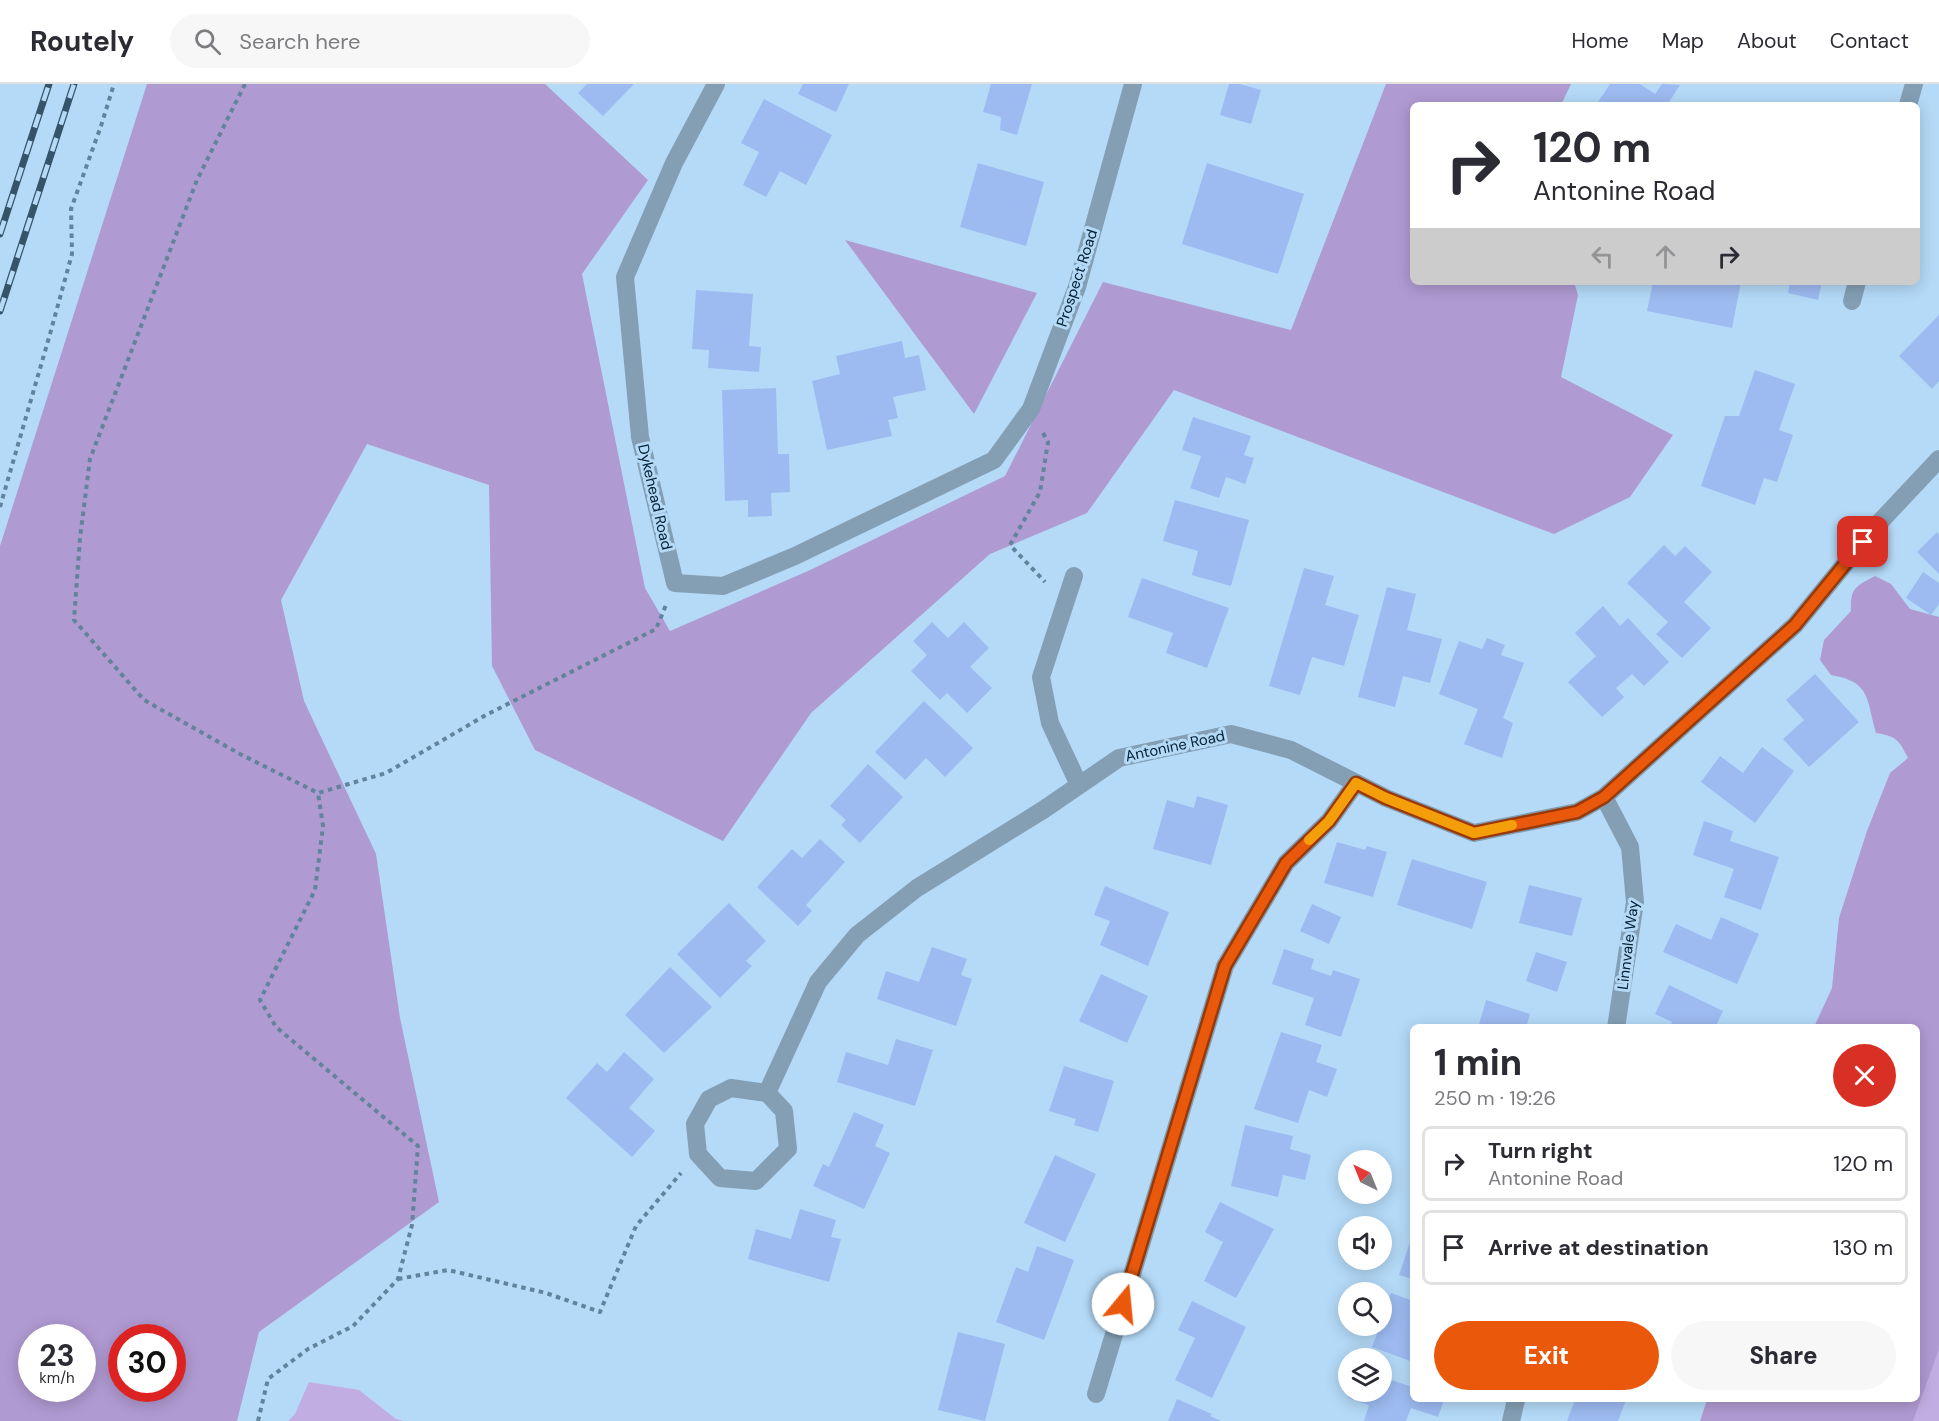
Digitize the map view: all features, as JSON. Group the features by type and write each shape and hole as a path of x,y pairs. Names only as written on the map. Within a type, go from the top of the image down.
{"street":[{"name":"Dykehead Road","path":"675,583 640,437 625,277 674,163 716,84"},
{"name":"Prospect Road","path":"675,583 723,586 795,556 994,460 1031,409 1077,288 1133,84"},
{"path":"1909,102 1914,84"},
{"path":"1852,301 1856,285"},
{"name":"Antonine Road","path":"767,1093 818,982 857,935 917,888 1119,758 1231,734 1291,750 1386,798 1474,833 1577,812 1604,797 1795,625 1877,525 1939,459"},
{"path":"1074,576 1041,678 1050,723 1079,785"},
{"path":"1096,1394 1225,966 1286,863 1329,821 1356,783"},
{"name":"Linnvale Way","path":"1604,797 1630,847 1635,902 1617,1024"},
{"path":"730,1088 767,1093 784,1111 788,1149 756,1181 720,1178 698,1154 695,1124 709,1099 730,1088"},
{"path":"1510,1421 1515,1402"}],"path":[{"path":"0,507 72,254 71,209 114,84"},
{"path":"245,84 197,180 90,459 80,538 74,620 144,700 240,754 318,793 386,773 486,715 656,628 675,583"},
{"path":"1031,409 1048,442 1040,492 1010,545 1064,602"},
{"path":"258,1421 268,1379 308,1349 353,1326 398,1279 412,1225 418,1146 276,1027 260,1000 315,890 323,826 318,793"},
{"path":"398,1279 448,1270 546,1293 600,1311 636,1226 698,1154"}],"shaded area":[{"path":"147,84 545,84 648,180 582,274 645,588 670,631 808,571 1005,476 1103,282 1291,330 1386,84 1571,84 1562,102 1410,102 1410,285 1575,285 1578,295 1561,377 1673,435 1630,497 1554,534 1174,390 1087,513 990,554 811,713 723,841 535,750 492,666 489,485 367,444 281,600 304,701 376,854 400,1018 439,1202 259,1332 237,1421 0,1421 0,546"},
{"path":"845,240 1037,293 974,414"},
{"path":"1875,576 1891,584 1910,609 1939,617 1939,1349 1920,1402 1920,1024 1815,1024 1832,988 1839,918 1867,831 1890,773 1908,758 1896,740 1876,733 1868,701 1860,687 1844,678 1831,675 1820,660 1824,640 1851,611 1853,592 1863,582"},
{"path":"1939,1321 1939,1421 1894,1421 1915,1402 1920,1402 1920,1389"},
{"path":"309,1382 359,1390 396,1419 404,1421 288,1421 295,1414"},
{"path":"1706,1402 1920,1402 1913,1421 1700,1421"}],"building":[{"path":"587,84 634,84 603,116 578,93"},
{"path":"803,84 849,84 836,112 798,94"},
{"path":"991,84 1032,84 1017,135 1000,130 1001,117 983,112"},
{"path":"1229,84 1240,84 1261,90 1251,124 1220,115"},
{"path":"1610,84 1640,84 1655,94 1662,84 1680,85 1669,102 1598,102"},
{"path":"764,99 832,135 806,185 780,171 766,197 743,185 759,152 741,143"},
{"path":"978,163 1044,182 1026,246 960,227"},
{"path":"1207,163 1304,194 1278,274 1182,244"},
{"path":"1652,285 1740,285 1732,328 1647,311"},
{"path":"1789,285 1821,285 1818,300 1788,293"},
{"path":"696,290 753,294 749,346 761,347 759,372 708,368 709,350 692,349"},
{"path":"1939,315 1939,381 1932,389 1899,356"},
{"path":"902,341 905,358 919,355 926,390 893,397 898,418 888,420 892,436 827,450 812,381 840,374 836,356"},
{"path":"1755,370 1795,384 1779,430 1793,435 1777,482 1764,478 1755,505 1701,486 1725,416 1739,416"},
{"path":"776,388 778,454 789,454 790,492 771,493 772,516 748,517 748,500 725,501 722,390"},
{"path":"1193,417 1251,436 1244,455 1254,458 1245,484 1226,477 1219,498 1190,488 1201,456 1182,450"},
{"path":"1175,500 1249,520 1231,586 1192,575 1198,551 1163,541"},
{"path":"1937,532 1939,535 1939,574 1917,552"},
{"path":"1664,545 1675,556 1685,546 1712,572 1684,602 1711,628 1682,658 1656,634 1668,622 1627,583"},
{"path":"1304,568 1334,576 1325,605 1359,615 1344,666 1312,657 1300,695 1269,686"},
{"path":"1923,572 1939,583 1939,604 1931,615 1906,598"},
{"path":"1142,578 1229,608 1207,668 1166,653 1173,633 1128,617"},
{"path":"1387,587 1416,594 1407,630 1442,639 1430,683 1403,676 1395,707 1358,697"},
{"path":"1603,606 1620,626 1628,618 1669,662 1644,686 1632,674 1616,688 1624,697 1602,717 1568,682 1596,656 1575,633"},
{"path":"932,622 948,638 964,622 989,648 970,667 992,688 967,713 947,693 940,700 911,671 927,655 913,641"},
{"path":"1487,638 1505,645 1501,655 1524,663 1503,718 1513,723 1502,758 1464,744 1478,709 1439,694 1459,641 1482,649"},
{"path":"1815,674 1859,722 1809,767 1783,739 1804,720 1786,700"},
{"path":"924,701 973,748 945,777 926,758 905,780 875,752"},
{"path":"1762,747 1794,771 1755,823 1701,782 1720,756 1743,773"},
{"path":"868,764 903,797 860,843 841,825 846,820 830,806"},
{"path":"1197,796 1228,805 1211,865 1153,849 1167,800 1194,808"},
{"path":"1704,821 1733,831 1730,841 1779,857 1761,910 1724,897 1734,869 1693,855"},
{"path":"820,839 845,862 806,905 812,911 798,926 757,887 792,849 802,858"},
{"path":"1337,842 1365,850 1367,846 1387,852 1373,897 1324,883"},
{"path":"1412,859 1487,882 1472,929 1397,905"},
{"path":"1529,885 1582,898 1572,936 1519,923"},
{"path":"1105,886 1169,912 1148,966 1100,945 1110,921 1094,915"},
{"path":"729,903 766,941 746,961 752,966 720,998 677,954"},
{"path":"1312,904 1341,917 1329,944 1300,931"},
{"path":"1721,917 1759,934 1737,984 1663,952 1676,924 1711,940"},
{"path":"932,947 967,959 961,975 972,979 956,1026 877,999 886,971 919,982"},
{"path":"1284,949 1314,959 1311,969 1331,976 1333,970 1360,979 1341,1037 1305,1025 1314,998 1272,984"},
{"path":"1536,952 1567,962 1557,992 1526,981"},
{"path":"670,967 712,1007 664,1053 625,1015"},
{"path":"1101,974 1148,996 1127,1043 1079,1021"},
{"path":"1669,985 1723,1011 1717,1024 1671,1024 1672,1022 1655,1014"},
{"path":"1486,1000 1530,1014 1527,1024 1479,1024"},
{"path":"1281,1032 1322,1045 1316,1062 1337,1069 1327,1097 1309,1090 1298,1123 1254,1109"},
{"path":"896,1039 933,1050 915,1106 837,1082 846,1052 888,1065"},
{"path":"624,1052 654,1079 629,1108 655,1131 632,1157 566,1098 597,1063 607,1072"},
{"path":"1064,1066 1114,1081 1098,1132 1074,1125 1076,1119 1049,1111"},
{"path":"854,1112 884,1125 875,1146 890,1153 864,1209 813,1186 823,1164 829,1167"},
{"path":"1245,1125 1293,1136 1290,1149 1311,1155 1305,1180 1283,1175 1278,1197 1231,1186"},
{"path":"1055,1155 1096,1174 1065,1242 1024,1223"},
{"path":"1220,1202 1274,1229 1236,1298 1204,1281 1223,1242 1205,1232"},
{"path":"800,1209 836,1220 831,1237 841,1239 829,1282 748,1259 756,1229 791,1239"},
{"path":"1410,1242 1410,1278 1399,1275"},
{"path":"1037,1246 1074,1260 1044,1340 996,1322 1016,1267 1028,1272"},
{"path":"1392,1293 1410,1300 1410,1361 1392,1354 1392,1348 1372,1347 1376,1336 1392,1336"},
{"path":"1192,1301 1246,1327 1212,1398 1175,1380 1195,1338 1178,1330"},
{"path":"958,1332 1005,1344 985,1421 938,1410"},
{"path":"1392,1380 1410,1386 1410,1402 1443,1402 1438,1417 1411,1408 1406,1421 1364,1421 1369,1405 1360,1402 1392,1402"},
{"path":"1177,1399 1212,1414 1210,1416 1221,1421 1168,1421"},
{"path":"1574,1402 1625,1402 1618,1421 1567,1421"}],"railway":[{"path":"0,234 49,84"},
{"path":"0,311 74,84"}],"slow traffic":[{"path":"1309,840 1329,821 1356,783 1386,798 1474,833 1512,825"}],"route":[{"path":"1123,1304 1225,966 1286,863 1329,821 1356,783 1386,798 1474,833 1577,812 1604,797 1795,625 1863,542"}]}
